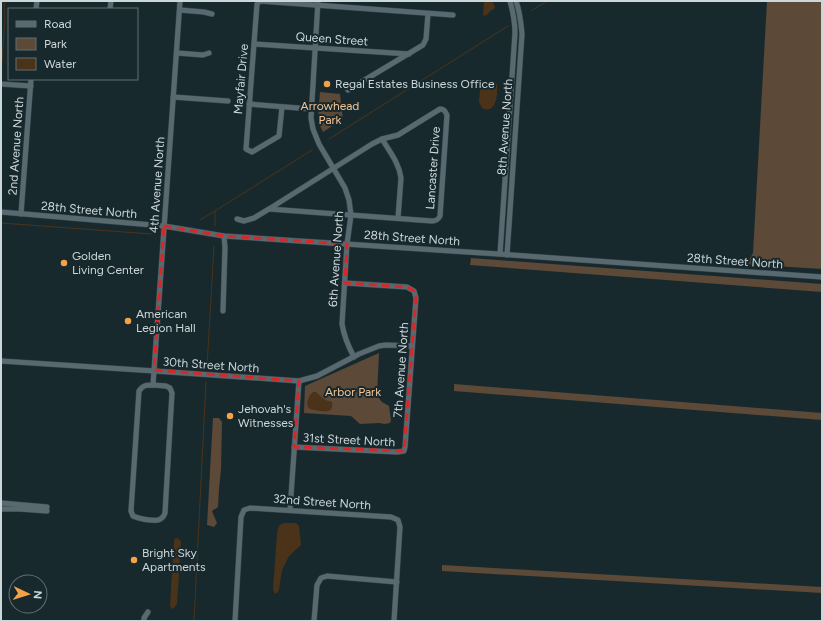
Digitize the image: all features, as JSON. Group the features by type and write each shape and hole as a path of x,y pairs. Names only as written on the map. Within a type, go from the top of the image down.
{"street":[{"name":"4th Avenue North","path":"153,385 180,1"},
{"name":"8th Avenue North","path":"500,254 515,34 515,22 510,1"},
{"name":"8th Avenue North","path":"507,254 522,34 516,1"},
{"name":"Mayfair Drive","path":"282,107 279,136 252,152 246,149 257,4 260,2 318,3"},
{"path":"318,3 428,14 453,15"},
{"name":"6th Avenue North","path":"318,3 311,118 313,130 319,144 346,188 349,200 351,215 347,244 342,324 347,346 354,357"},
{"path":"180,10 212,14"},
{"path":"348,90 423,45 426,39 428,14"},
{"name":"Queen Street","path":"254,44 408,54"},
{"path":"177,53 204,55 209,52"},
{"name":"2nd Avenue North","path":"21,214 31,80"},
{"path":"1,84 31,86"},
{"path":"173,97 228,101"},
{"path":"249,104 311,109"},
{"name":"Lancaster Drive","path":"237,219 244,221 254,218 372,144 382,139 398,135 440,109 446,111 447,115 440,216 435,221 269,209"},
{"path":"382,139 396,162 400,172 398,218"},
{"name":"28th Street North","path":"1,212 164,226 224,236 507,254 822,277"},
{"path":"223,311 224,236"},
{"name":"7th Avenue North","path":"345,283 407,287 414,291 416,298 406,447 404,451"},
{"name":"30th Street North","path":"1,361 154,370 299,381 317,376 379,346 412,346"},
{"path":"290,510 299,381"},
{"path":"153,385 166,386 170,388 172,393 165,513 163,517 158,520 138,519 133,516 131,511 139,391 141,387 153,385"},
{"name":"31st Street North","path":"294,447 397,452 404,451"},
{"path":"1,503 47,509 1,509"},
{"name":"32nd Street North","path":"236,621 241,517 244,510 250,508 392,517 398,520 400,527 397,582"},
{"path":"314,621 317,585 321,578 327,576 397,582 394,621"},
{"path":"144,621 144,618 148,612"}],"highlighted area":[{"path":"164,226 224,236 347,244 345,283 407,287 414,291 416,298 404,451 294,447 299,381 154,370"}],"green space":[{"path":"767,1 822,1 822,269 743,264 749,260 753,253"},
{"name":"Arrowhead Park","path":"320,92 340,94 343,119 323,132 319,123"},
{"path":"471,258 822,284 822,292 470,265"},
{"name":"Arbor Park","path":"379,353 377,396 382,402 389,406 390,423 360,424 351,416 304,413 305,386"},
{"path":"454,384 822,413 822,420 454,391"},
{"path":"213,418 219,418 222,422 221,469 218,507 212,511 217,523 214,527 207,525"},
{"path":"442,565 822,587 822,593 442,571"}],"water":[{"path":"484,1 492,1 495,7 487,15 483,16"},
{"path":"490,81 497,84 495,102 490,109 482,108 479,102 480,89 484,82"},
{"path":"313,392 316,392 323,398 332,402 331,410 320,411 310,409 308,407 307,403"},
{"path":"284,523 296,523 299,526 301,545 289,556 282,570 278,592 275,594 273,589 277,535 279,526"},
{"path":"176,538 181,542 177,604 172,609 170,606 174,540"}],"waterway":[{"path":"1,76 5,18 4,1"},
{"path":"531,11 547,1"},
{"path":"329,139 508,26"},
{"path":"200,220 312,150"},
{"path":"215,211 215,226"},
{"path":"1,223 151,234"},
{"path":"207,367 214,246"},
{"path":"194,621 206,382"}],"place":[{"name":"Regal Estates Business Office","path":"327,84"},
{"name":"Golden Living Center","path":"64,263"},
{"name":"American Legion Hall","path":"128,321"},
{"name":"Jehovah's Witnesses","path":"230,416"},
{"name":"Bright Sky Apartments","path":"134,560"}]}
